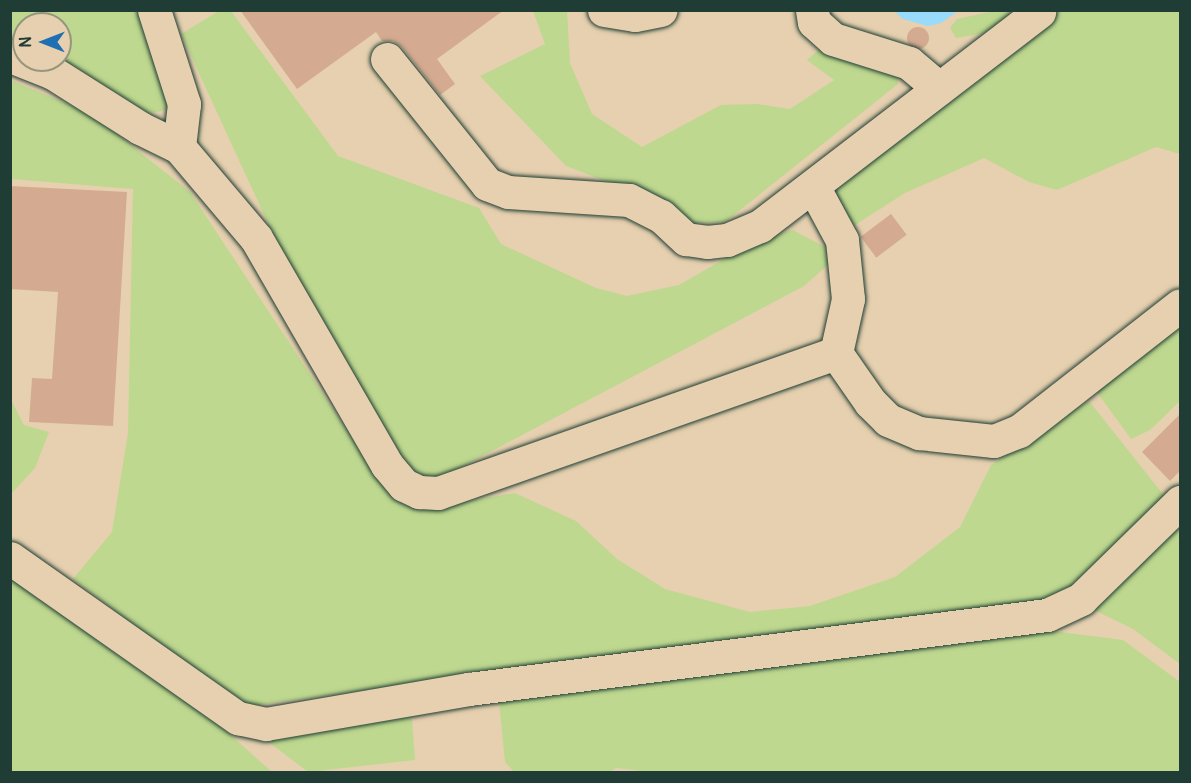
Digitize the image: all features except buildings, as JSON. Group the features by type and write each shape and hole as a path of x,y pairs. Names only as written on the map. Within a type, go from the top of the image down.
{"street":[{"path":"154,10 184,104 179,147"},
{"path":"604,10 635,15 661,10"},
{"path":"812,10 814,22 833,39 909,63 939,88"},
{"path":"387,59 487,184 498,189 629,200 662,216 686,239 707,243 727,240 760,226 814,188 833,168 1039,12"},
{"path":"10,56 53,73 140,128 179,147 255,238 387,465 404,485 419,492 438,493 836,353"},
{"path":"814,188 842,240 848,299 836,353 870,402 888,420 919,433 994,441 1019,431 1180,305"},
{"path":"10,558 221,707 238,718 266,724 469,689 1047,615 1081,599 1180,502"}],"green space":[{"path":"10,11 140,11 169,89 166,110 146,114 72,68 72,12 12,12 11,42"},
{"path":"219,11 231,11 338,156 479,208 501,244 596,288 627,296 679,285 759,239 793,230 825,247 830,263 804,286 437,480 412,475 288,267 181,34"},
{"path":"533,11 567,11 570,63 592,114 642,147 721,105 757,104 790,109 834,80 807,60 824,45 898,70 898,84 725,222 695,223 631,191 566,166 480,76 545,44"},
{"path":"994,11 1011,11 1005,22 985,33 956,38 950,28 957,19"},
{"path":"1047,11 1180,11 1180,154 1156,147 1057,190 1029,182 984,158 905,193 855,225 838,218 836,182"},
{"path":"10,80 92,114 190,192 387,491 422,509 515,493 576,521 617,559 665,589 750,612 810,606 895,577 960,527 991,465 1089,401 1166,498 1048,607 566,662 243,707 73,579 112,532 128,433 133,189 11,179"},
{"path":"1180,320 1180,401 1150,430 1131,439 1096,391"},
{"path":"10,398 24,425 49,432 35,468 11,494"},
{"path":"1180,526 1180,664 1133,629 1092,609"},
{"path":"10,576 189,698 272,772 11,772"},
{"path":"1037,629 1123,640 1180,682 1180,772 652,772 616,768 610,772 514,772 505,762 499,701"},
{"path":"411,706 415,760 308,772 270,743 275,733"}],"water":[{"path":"894,11 958,11 941,23 928,26 903,19"}]}
